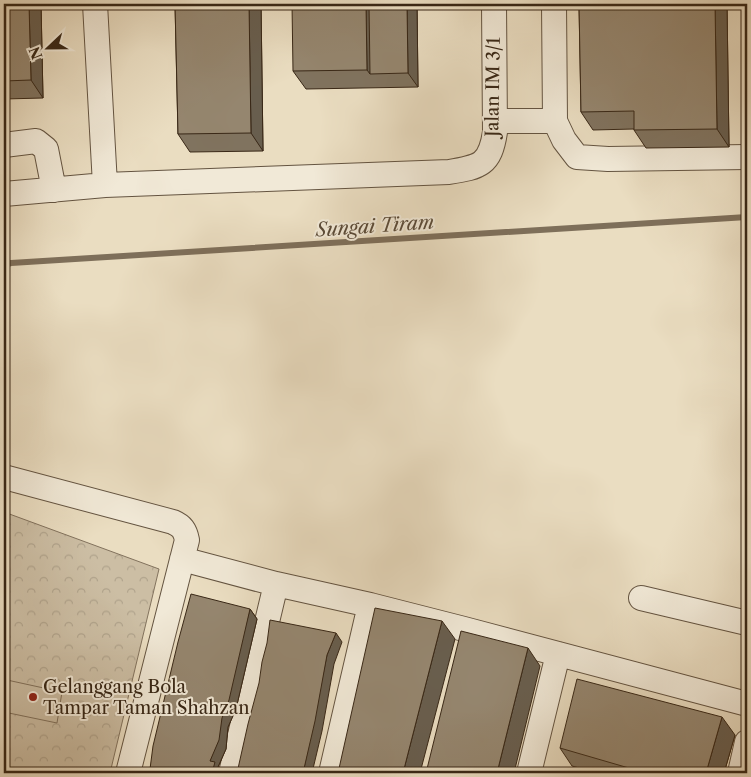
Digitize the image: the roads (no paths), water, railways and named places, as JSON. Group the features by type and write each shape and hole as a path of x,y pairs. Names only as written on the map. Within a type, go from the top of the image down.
{"street":[{"path":"95,4 105,185"},
{"name":"Jalan IM 3/1","path":"4,194 105,185 449,172 484,162 492,148 495,122 494,4"},
{"path":"554,4 555,121 564,140 577,157 608,159 747,157"},
{"path":"495,122 555,121"},
{"path":"4,145 36,141 46,149 54,190"},
{"path":"4,477 173,522 181,525 185,532 187,540 128,773"},
{"path":"182,559 276,584 370,605 462,638 558,654 747,704"},
{"path":"231,773 276,584"},
{"path":"641,598 747,623"},
{"path":"331,773 370,605"},
{"path":"529,773 558,654"},
{"path":"740,773 747,742"}],"waterway":[{"name":"Sungai Tiram","path":"4,265 11,263 747,217"}],"place":[{"name":"Gelanggang Bola Tampar Taman Shahzan","path":"33,697"}]}
